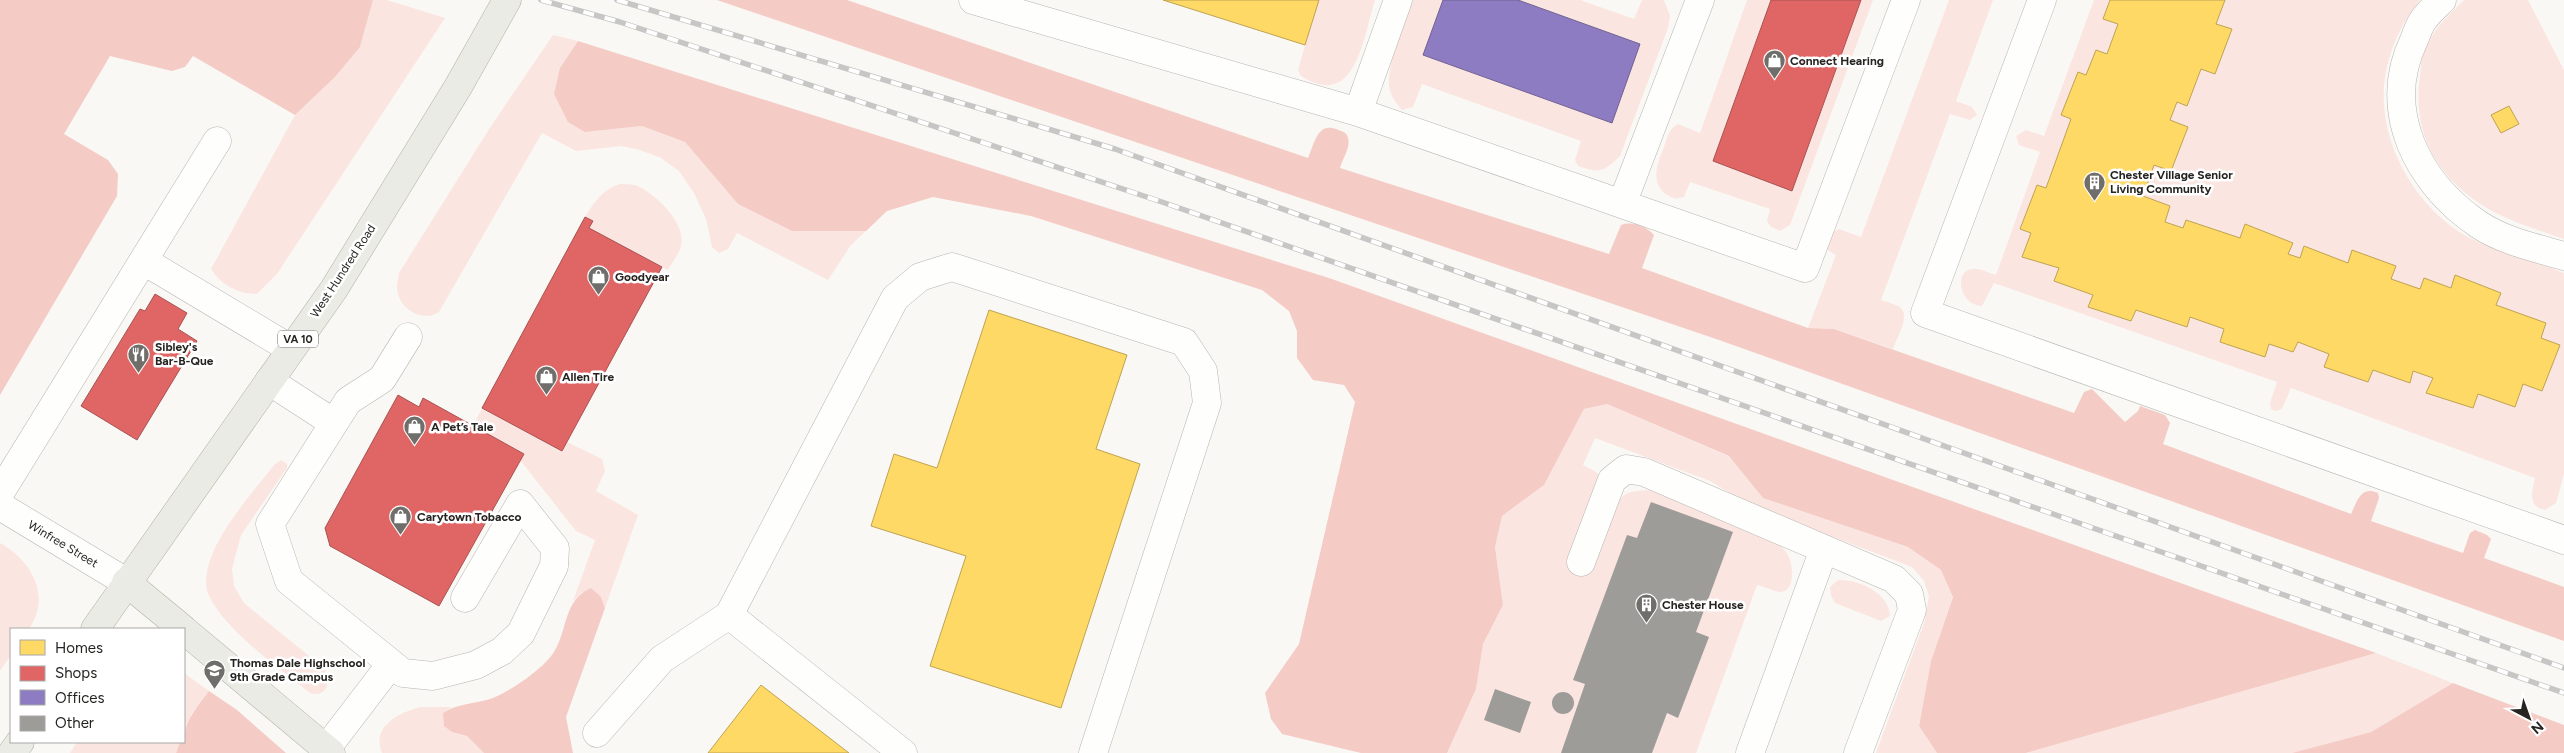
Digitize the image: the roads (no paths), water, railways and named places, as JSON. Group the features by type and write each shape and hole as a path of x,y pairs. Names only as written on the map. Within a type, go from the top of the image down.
{"main road":[{"name":"West Hundred Road","path":"95,628 334,289 458,87 507,0"},
{"path":"126,582 181,628"},
{"path":"185,632 329,751"}],"street":[{"path":"973,0 1358,112 1805,268 1906,0"},
{"path":"1358,112 1398,0"},
{"path":"1622,204 1700,0"},
{"path":"2042,0 1925,313 2564,540"},
{"path":"2442,0 2423,20 2406,56 2400,97 2408,137 2420,163 2446,200 2480,226 2512,240 2564,256"},
{"path":"0,493 217,141"},
{"path":"144,261 292,349"},
{"path":"597,732 662,659 730,614 895,298 920,277 952,266 1184,342 1203,371 1207,403 1093,753"},
{"path":"408,337 382,378 348,402 270,524 289,582 403,673 433,676 476,665 502,651 521,632 554,566 555,548 520,504 466,598"},
{"path":"268,381 334,423"},
{"path":"1580,562 1612,480 1626,469 1644,472 1894,579 1908,594 1912,610 1858,753"},
{"name":"Winfree Street","path":"0,506 126,582"},
{"path":"1750,753 1824,549"},
{"path":"730,614 903,753"},
{"path":"329,751 391,664"}],"railway":[{"path":"541,0 620,22 1162,202 2564,693"},
{"path":"617,0 1115,149 2564,668"}],"place":[{"name":"Connect Hearing","path":"1774,80"},
{"name":"Chester Village Senior Living Community","path":"2094,201"},
{"name":"Goodyear","path":"599,296"},
{"name":"Sibley's Bar-B-Que","path":"139,373"},
{"name":"Allen Tire","path":"546,396"},
{"name":"A Pet’s Tale","path":"415,446"},
{"name":"Carytown Tobacco","path":"401,536"},
{"name":"Chester House","path":"1646,624"},
{"name":"Thomas Dale Highschool 9th Grade Campus","path":"214,689"}]}
